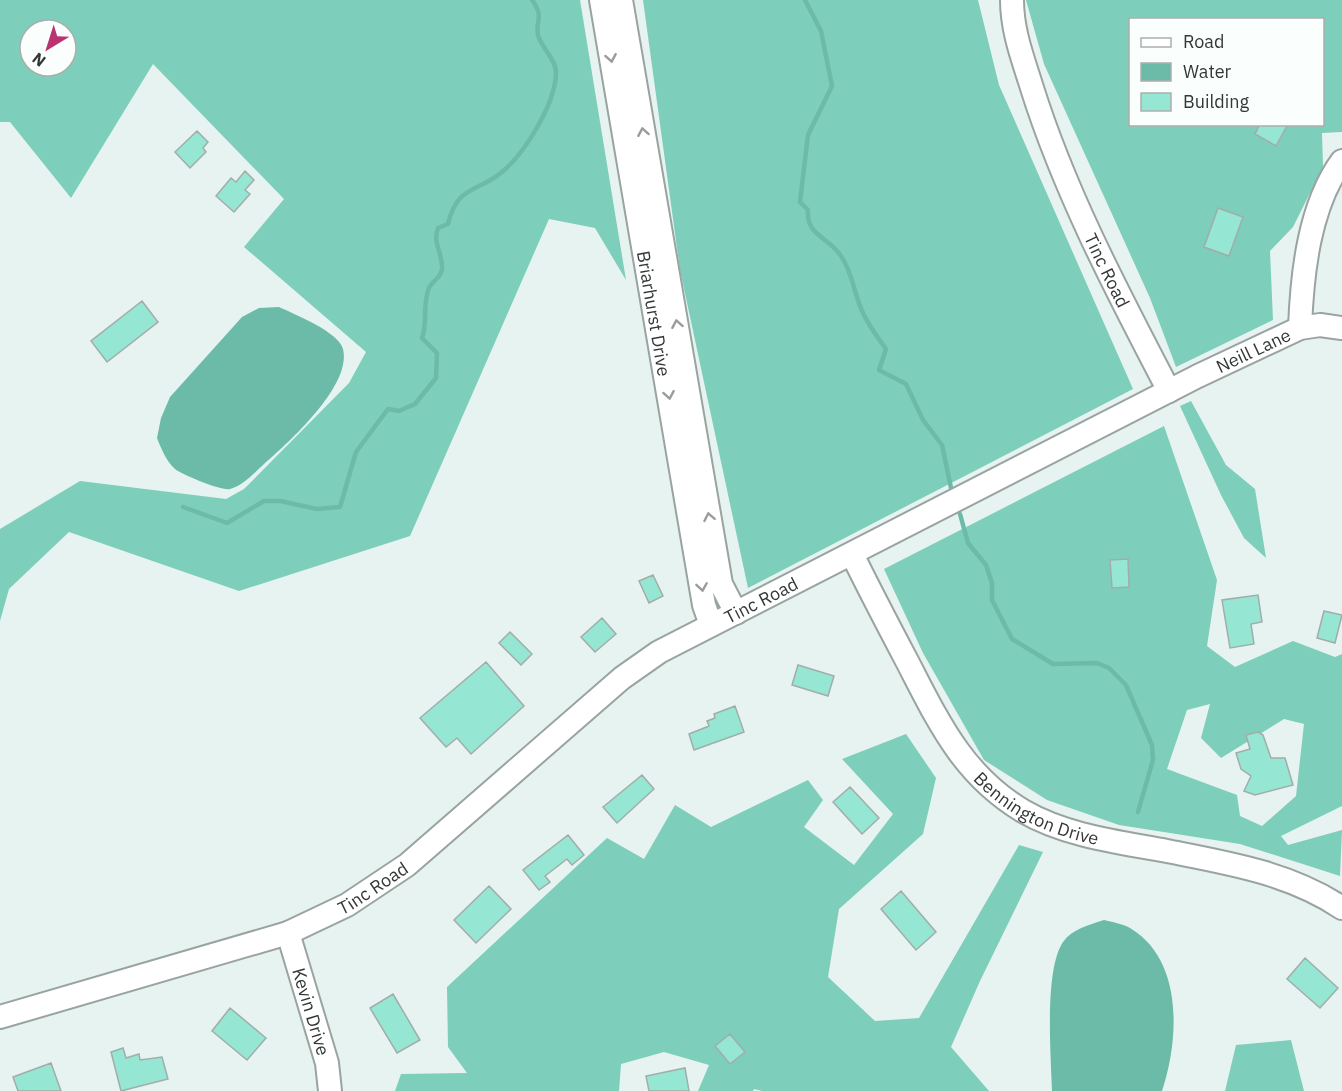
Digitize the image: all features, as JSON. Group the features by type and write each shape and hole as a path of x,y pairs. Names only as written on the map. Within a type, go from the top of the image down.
{"street":[{"name":"Briarhurst Drive","path":"601,0 704,605 711,625"},
{"name":"Briarhurst Drive","path":"621,0 721,584 736,613"},
{"name":"Tinc Road","path":"0,1017 288,933 340,909 392,877 622,678 659,652 1169,391 1076,202 1052,148 1015,33 1012,0"},
{"path":"1300,328 1301,290 1319,208 1329,182 1342,161"},
{"name":"Neill Lane","path":"1169,391 1300,328 1320,325 1342,328"},
{"name":"Bennington Drive","path":"852,554 937,721 956,751 979,777 998,793 1023,811 1053,824 1116,841 1268,872 1321,894 1342,908"},
{"name":"Kevin Drive","path":"288,933 327,1063 330,1091"}],"shaded area":[{"path":"0,0 580,0 626,280 595,228 549,219 410,536 239,591 69,532 9,589 0,621 0,529 80,481 226,499 244,489 349,383 366,352 244,247 284,199 153,64 71,198 10,122 0,122"},
{"path":"643,0 978,0 999,85 1133,389 748,588 680,270"},
{"path":"1026,0 1342,0 1342,132 1322,133 1323,167 1293,227 1270,251 1273,320 1176,367 1150,298 1044,64"},
{"path":"1191,401 1226,465 1255,489 1266,558 1244,538 1221,495 1180,406"},
{"path":"1164,426 1217,580 1207,646 1235,667 1293,641 1335,657 1342,654 1342,806 1281,836 1288,845 1342,830 1340,876 1240,844 1119,825 1047,800 984,760 923,653 884,569","holes":["1210,704 1201,738 1221,758 1284,719 1304,724 1296,796 1262,826 1240,816 1237,795 1167,769 1187,710"]},
{"path":"906,734 936,778 923,834 839,909 828,977 875,1021 919,1018 1019,845 1043,852 980,981 951,1047 989,1091 762,1091 754,1089 753,1091 698,1091 709,1065 664,1052 621,1064 619,1091 395,1091 401,1074 467,1073 448,1047 447,987 607,838 644,859 675,805 711,827 808,780 823,800 804,827 854,865 893,814 842,759"},
{"path":"1291,1040 1304,1091 1225,1091 1236,1045"}],"water":[{"path":"279,307 315,324 340,343 343,349 343,364 338,380 328,396 316,413 287,443 248,479 235,487 225,489 211,485 175,469 166,458 157,438 161,418 170,397 242,317 259,308"},
{"path":"1104,920 1130,928 1148,942 1160,960 1168,980 1173,1002 1174,1025 1168,1071 1162,1091 1052,1091 1050,1014 1053,972 1057,955 1063,942 1071,934"}],"building":[{"path":"1259,126 1287,126 1276,146 1255,134"},
{"path":"197,131 208,142 203,148 206,152 190,168 175,152"},
{"path":"245,171 254,180 245,190 250,194 234,212 216,196 231,178 236,182"},
{"path":"1218,208 1243,217 1229,256 1204,247"},
{"path":"142,301 158,322 107,362 91,341"},
{"path":"1128,559 1129,587 1112,588 1110,560"},
{"path":"653,575 663,596 649,603 639,581"},
{"path":"1258,595 1262,622 1251,624 1254,644 1230,648 1222,600"},
{"path":"1324,611 1342,615 1335,643 1317,638"},
{"path":"602,618 616,634 595,652 581,637"},
{"path":"510,632 532,654 521,665 499,643"},
{"path":"486,662 524,706 471,754 457,738 446,747 420,718"},
{"path":"798,665 834,676 828,696 792,685"},
{"path":"735,706 744,732 694,750 689,734 709,726 707,721 715,718 714,714"},
{"path":"1258,732 1263,735 1271,758 1285,758 1293,785 1255,795 1244,791 1251,776 1241,769 1236,753 1250,749 1246,735"},
{"path":"642,775 654,789 617,823 603,807"},
{"path":"850,787 879,818 862,834 833,802"},
{"path":"568,835 584,855 572,865 567,859 545,876 550,882 539,890 523,870"},
{"path":"489,886 511,909 476,943 454,920"},
{"path":"901,891 936,932 916,950 881,909"},
{"path":"1305,958 1338,988 1320,1008 1287,979"},
{"path":"393,994 420,1040 397,1053 370,1008"},
{"path":"230,1008 266,1038 247,1060 212,1031"},
{"path":"730,1034 745,1052 730,1064 715,1046"},
{"path":"123,1048 126,1058 139,1054 140,1060 162,1057 168,1079 121,1091 111,1052"},
{"path":"51,1063 61,1091 18,1091 13,1077"},
{"path":"685,1068 689,1091 649,1091 646,1076"}],"waterway":[{"path":"183,507 227,523 264,501 280,501 317,509 340,507 356,452 388,409 399,411 415,404 436,378 437,353 422,338 427,294 442,269 436,238 438,228 448,224 452,211 462,196 493,179 520,153 538,127 555,84 555,67 538,35 539,15 532,0"},
{"path":"805,0 821,31 832,86 808,135 800,202 808,210 808,219 814,231 836,250 845,263 863,313 886,349 879,370 906,384 923,420 942,445 951,488"},
{"path":"960,514 968,543 986,565 992,583 992,600 1012,639 1053,664 1097,663 1109,668 1126,685 1152,745 1153,760 1138,812"}]}
